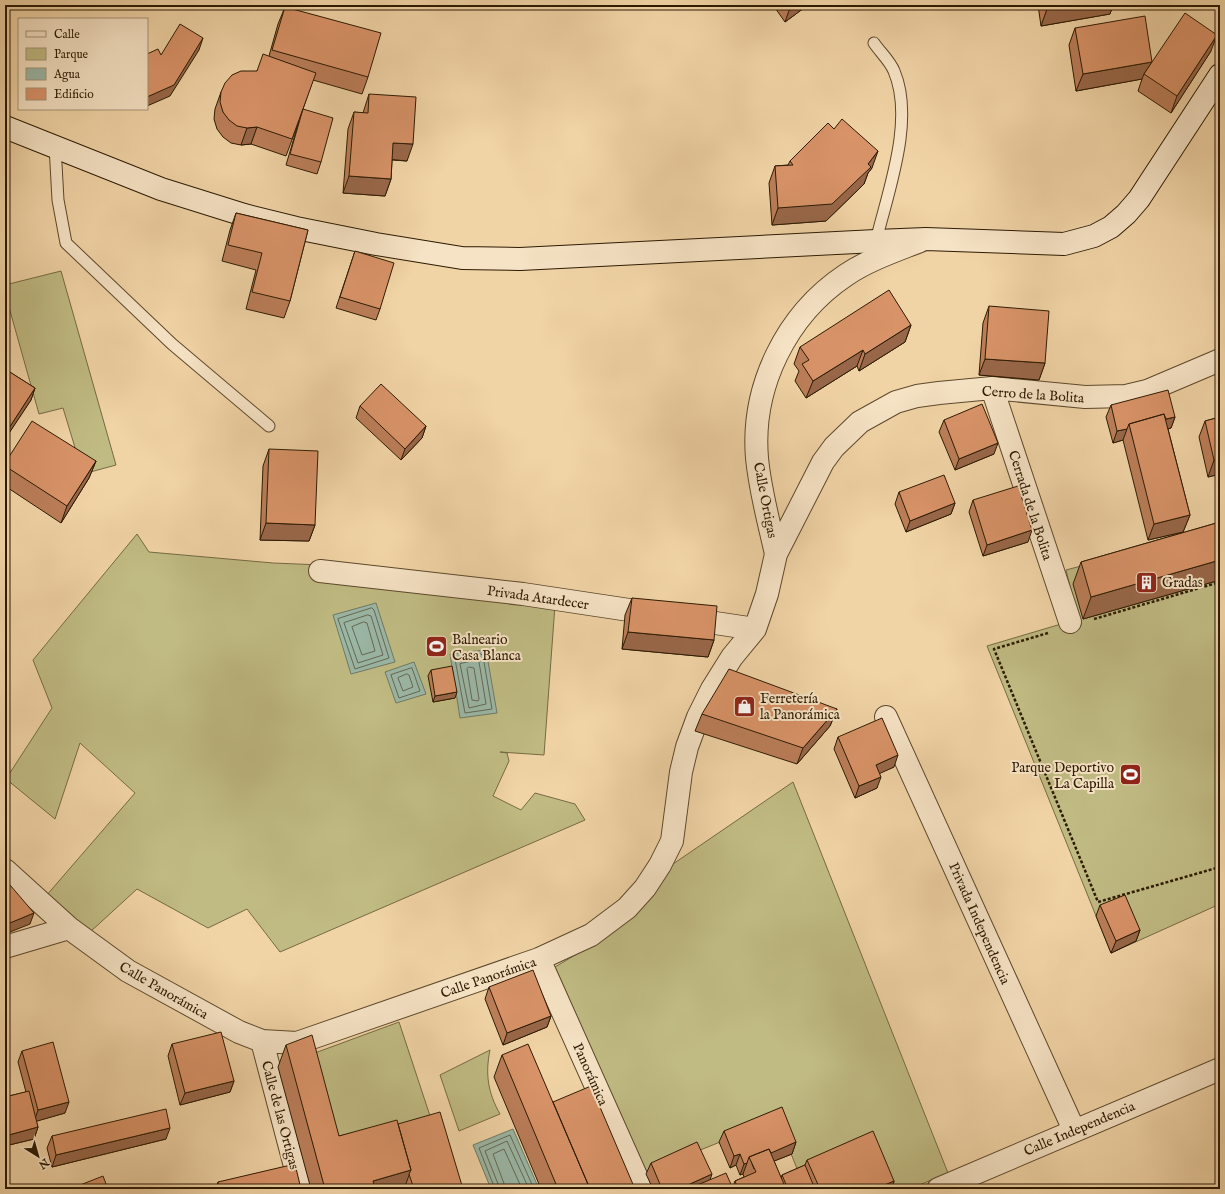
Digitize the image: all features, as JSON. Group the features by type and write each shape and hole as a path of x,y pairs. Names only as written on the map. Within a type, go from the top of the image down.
{"street":[{"path":"5,127 161,189 244,215 303,230 462,258 520,259 926,239 1048,245 1064,244 1094,236 1111,227 1126,214 1139,199 1220,75"},
{"name":"Calle Ortigas","path":"776,554 761,485 757,457 757,429 761,402 768,375 778,351 807,308 836,282 885,254 926,239"},
{"name":"Cerro de la Bolita","path":"776,554 823,462 834,447 860,422 896,402 917,396 992,388 1085,397 1126,396 1147,391 1220,360"},
{"name":"Cerrada de la Bolita","path":"992,388 1062,626"},
{"name":"Calle Panorámica","path":"5,870 69,928 128,971 239,1032 262,1041 297,1043 539,959 591,935 610,922 636,898 660,865 672,841 681,772 687,747 698,717 732,657 755,629 767,594 776,554"},
{"name":"Privada Atardecer","path":"320,571 523,594 755,629"},
{"name":"Privada Independencia","path":"886,717 1074,1130"},
{"path":"5,947 69,928"},
{"name":"Panorámica","path":"539,959 642,1189"},
{"name":"Calle de las Ortigas","path":"262,1041 300,1189"},
{"name":"Calle Independencia","path":"938,1189 1220,1069"}],"lane":[{"path":"874,43 894,69 901,93 901,137 876,241"},
{"path":"55,146 58,200 66,243 172,344 269,426"}],"path":[{"path":"1092,620 1220,582"},
{"path":"1062,626 994,649 1098,902 1220,867"}],"green space":[{"path":"61,271 116,465 83,474 63,408 39,414 5,293 5,285"},
{"name":"Parque Deportivo La Capilla","path":"1220,529 1220,904 1111,953 987,646 1078,619 1066,570"},
{"path":"137,534 149,552 273,563 346,566 555,605 544,755 500,752 507,753 509,761 493,796 521,810 535,793 575,804 585,820 280,952 247,909 208,928 137,889 89,933 46,896 135,793 80,743 55,819 6,779 52,708 33,660"},
{"path":"793,782 948,1173 910,1189 885,1189 800,1176 777,1119 646,1172 555,967 602,939 673,864"},
{"path":"399,1022 434,1128 331,1158 304,1057"},
{"path":"490,1050 488,1075 490,1091 500,1114 459,1131 440,1075"}],"water":[{"path":"376,603 395,662 351,674 333,615"},
{"path":"486,650 497,713 460,718 450,654"},
{"path":"414,662 426,694 396,703 385,672"},
{"path":"513,1129 539,1189 491,1189 473,1145"}],"building":[{"path":"1047,5 1070,5 1047,9"},
{"path":"285,7 381,33 368,77 272,50"},
{"path":"1185,13 1217,35 1177,96 1144,74"},
{"path":"1145,16 1152,62 1083,74 1075,28"},
{"path":"180,24 203,38 174,85 148,97 148,54 158,49 161,55"},
{"path":"263,54 316,73 292,139 257,127 247,128 237,126 229,120 223,112 220,102 221,92 225,83 232,75 241,71 257,71"},
{"path":"369,94 416,97 413,144 393,143 391,179 349,176 354,112 368,113"},
{"path":"303,109 333,118 321,162 290,154"},
{"path":"842,119 878,151 868,164 871,167 832,204 778,208 775,166 793,165 790,161 828,123 834,129"},
{"path":"236,213 308,230 290,301 252,292 262,253 228,245"},
{"path":"355,251 394,263 380,309 340,297"},
{"path":"889,290 911,325 865,354 863,350 813,381 802,364 809,360 800,347"},
{"path":"989,306 1049,311 1045,363 985,359"},
{"path":"5,327 10,331 5,338"},
{"path":"5,369 35,388 9,428 5,426"},
{"path":"381,384 426,426 405,449 360,406"},
{"path":"1168,390 1175,417 1166,419 1164,414 1129,424 1127,429 1117,431 1111,405"},
{"path":"982,404 998,443 959,459 944,420"},
{"path":"1164,414 1190,515 1154,524 1129,424"},
{"path":"1220,417 1220,459 1214,460 1205,421"},
{"path":"32,421 96,461 67,506 5,466 5,463"},
{"path":"269,449 318,451 315,525 266,523"},
{"path":"944,475 955,503 910,521 899,492"},
{"path":"1018,486 1032,530 987,545 973,500"},
{"path":"1220,522 1220,560 1091,597 1081,562"},
{"path":"632,598 717,606 714,640 628,632"},
{"path":"452,666 457,692 435,696 431,670"},
{"name":"Ferretería la Panorámica","path":"729,669 837,709 803,748 702,714"},
{"path":"882,718 898,755 876,765 881,777 859,786 838,737"},
{"path":"10,885 34,913 5,925 5,887"},
{"path":"1125,895 1140,930 1116,941 1100,905"},
{"path":"533,970 551,1016 507,1033 489,987"},
{"path":"221,1032 234,1081 185,1093 172,1044"},
{"path":"312,1035 339,1136 397,1120 411,1170 373,1181 375,1189 325,1189 286,1045"},
{"path":"53,1042 69,1102 38,1110 22,1051"},
{"path":"528,1044 590,1189 558,1189 502,1055"},
{"path":"591,1086 635,1189 590,1189 553,1102"},
{"path":"29,1091 38,1127 5,1136 5,1097"},
{"path":"782,1107 796,1142 771,1153 769,1149 749,1157 747,1163 744,1164 740,1154 734,1156 724,1131"},
{"path":"166,1109 170,1128 56,1155 52,1136"},
{"path":"440,1112 463,1189 414,1189 409,1174 411,1170 398,1124"},
{"path":"873,1131 894,1181 875,1189 820,1189 807,1160"},
{"path":"697,1142 712,1174 679,1189 662,1189 651,1163"},
{"path":"769,1149 786,1189 738,1189 735,1181 756,1172 749,1157"},
{"path":"295,1164 301,1189 219,1189 218,1182"},
{"path":"805,1165 815,1189 788,1189 782,1175"},
{"path":"726,1173 733,1189 688,1189"},
{"path":"103,1176 108,1189 70,1189"}],"place":[{"name":"Gradas","path":"1147,582"},
{"name":"Balneario Casa Blanca","path":"436,647"},
{"name":"Ferretería la Panorámica","path":"744,706"},
{"name":"Parque Deportivo La Capilla","path":"1130,775"}]}
